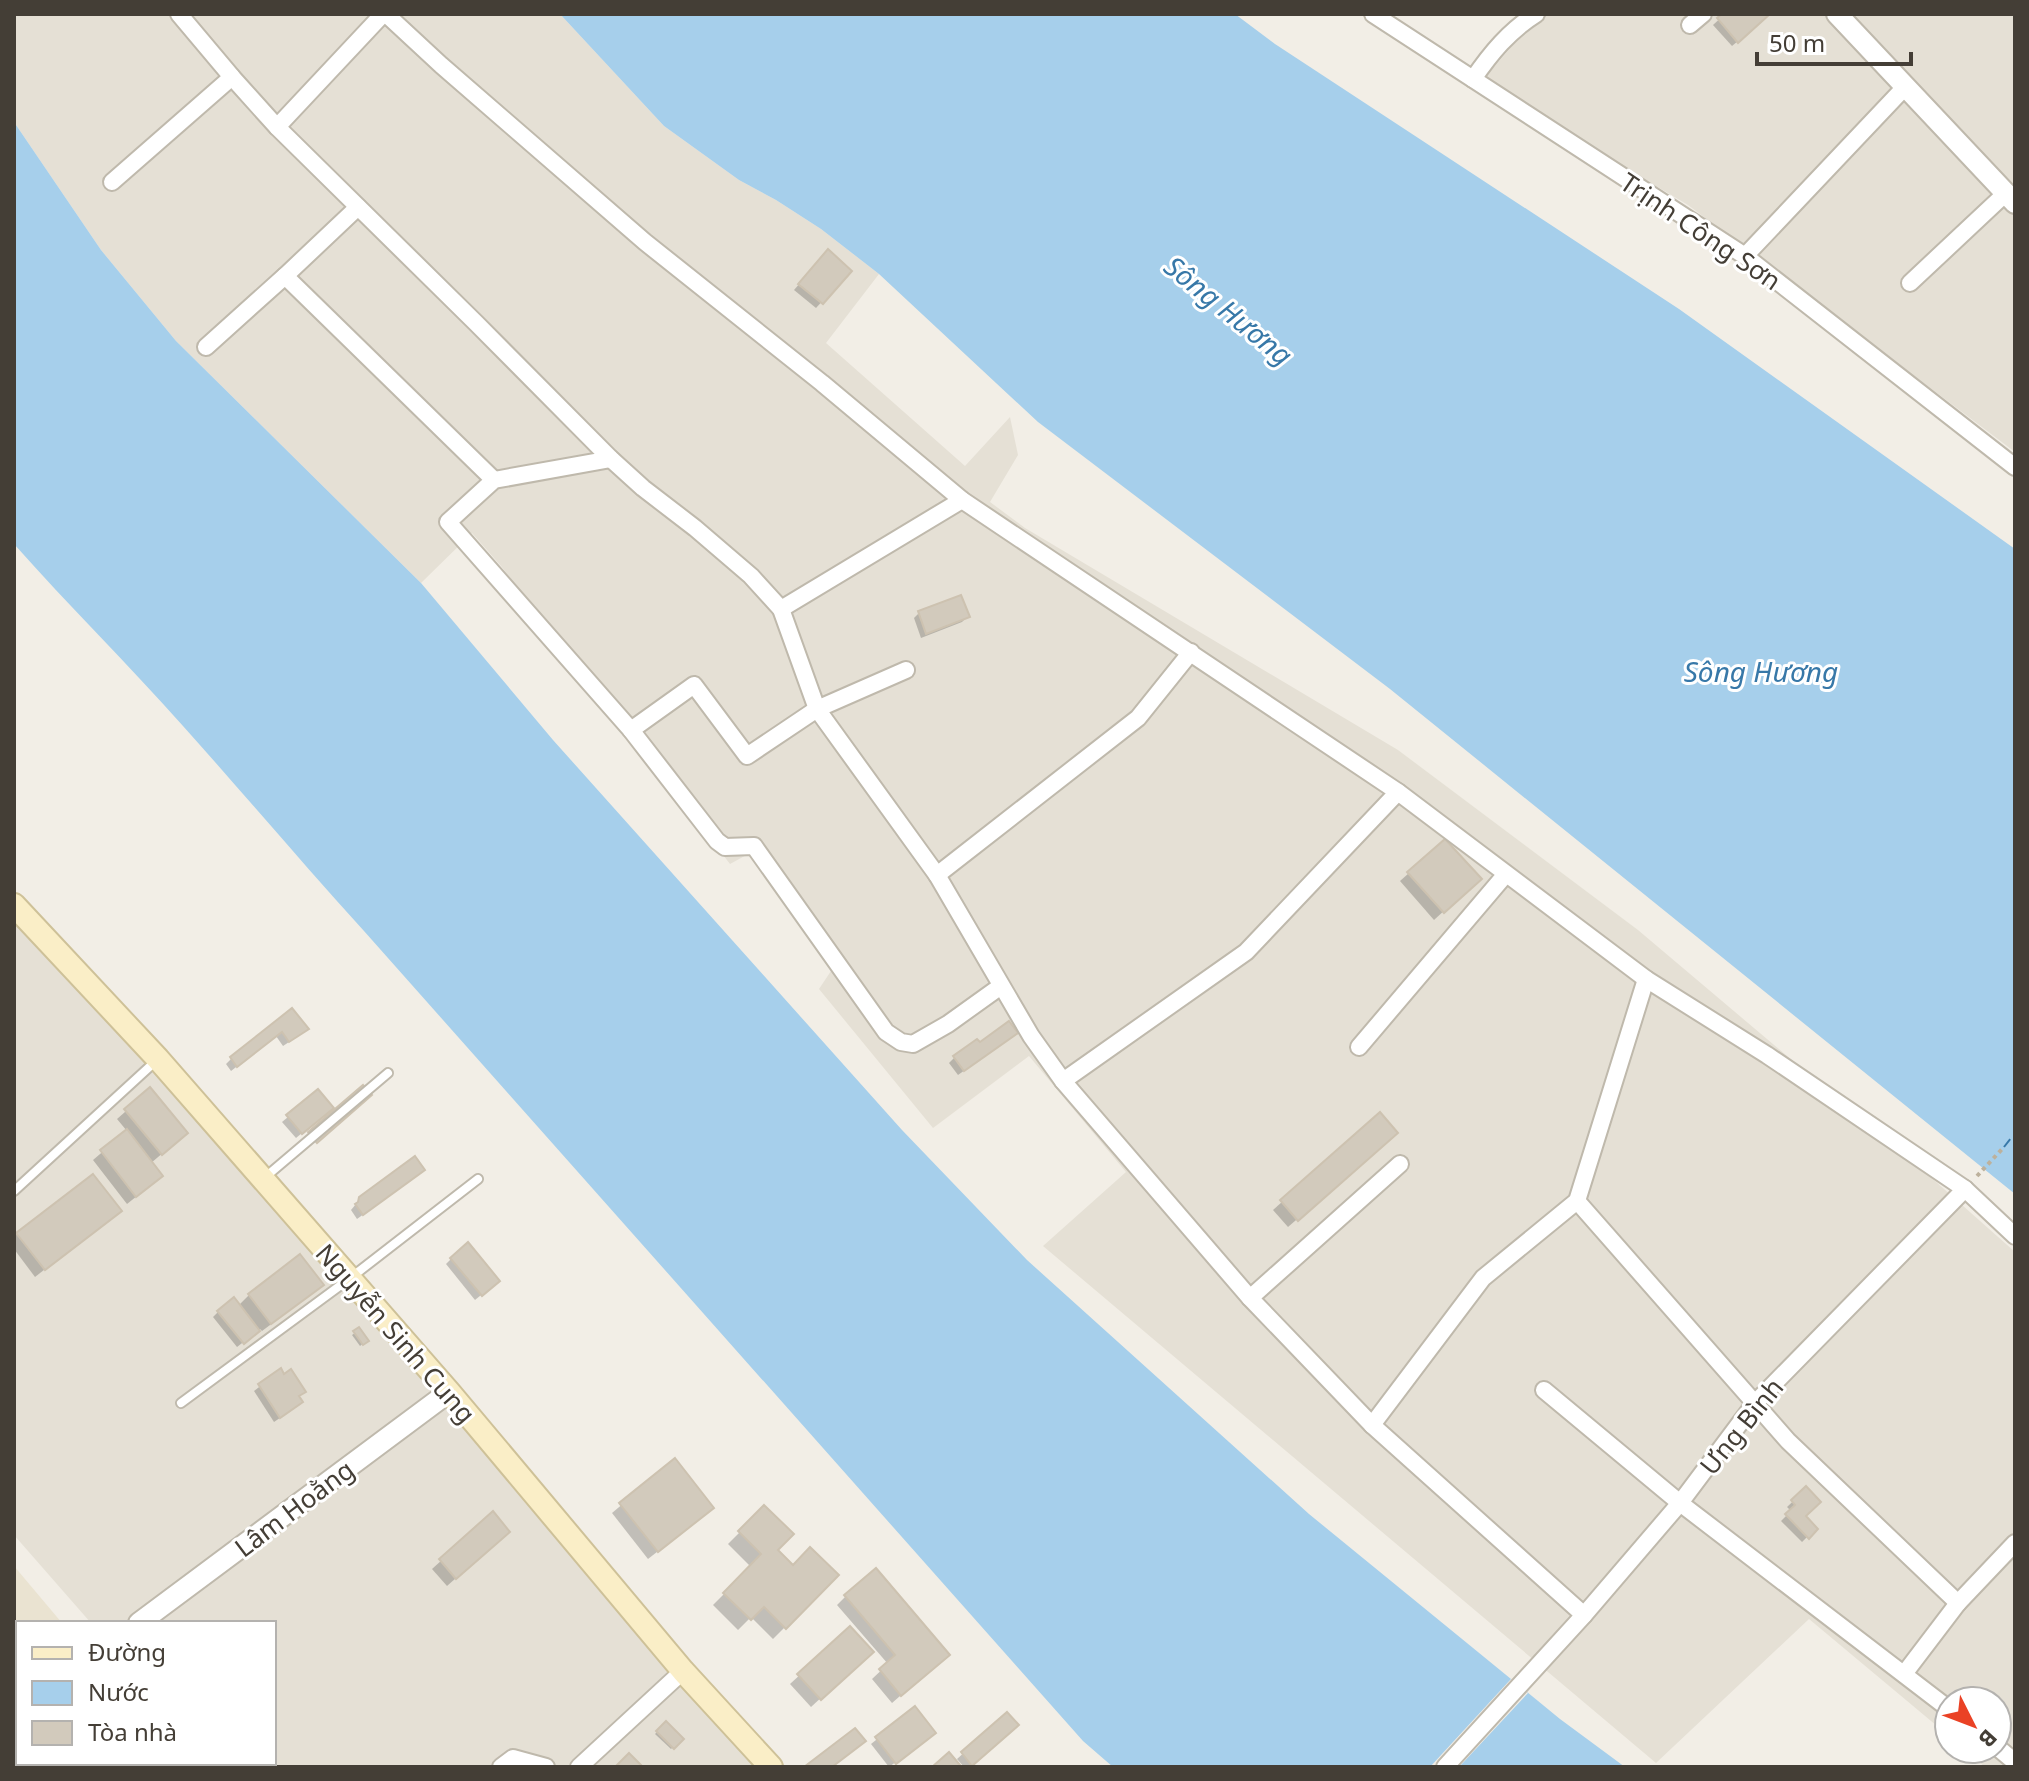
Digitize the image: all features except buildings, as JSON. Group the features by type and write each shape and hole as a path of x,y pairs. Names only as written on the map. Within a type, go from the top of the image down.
{"main road":[{"name":"Nguyễn Sinh Cung","path":"14,905 158,1059 449,1392 683,1671 771,1767"}],"street":[{"path":"179,14 277,127 611,459 751,576 781,609 817,709 937,875 1031,1036 1063,1081 1250,1298 1372,1425 1584,1615"},
{"path":"277,127 385,14 634,232 962,500 1398,792 1646,979 1767,1055 1965,1189 2015,1236"},
{"name":"Trịnh Công Sơn","path":"1373,14 1745,256 2015,467"},
{"path":"1473,79 1516,27 1536,14"},
{"path":"1837,14 2010,198 1910,283"},
{"path":"112,182 232,77"},
{"path":"1745,256 1905,87"},
{"path":"206,347 358,207"},
{"path":"285,276 494,480"},
{"path":"611,459 494,480 448,522 631,730 717,841 725,847 754,846 886,1032 901,1042 913,1044 948,1024 1001,986"},
{"path":"781,609 962,500"},
{"path":"937,875 1138,718 1191,652"},
{"path":"631,730 694,685 747,756 817,709 906,670"},
{"path":"1063,1081 1246,952 1398,792"},
{"path":"1359,1047 1506,874"},
{"path":"1372,1425 1483,1278 1577,1201 1646,979"},
{"path":"1250,1298 1400,1164"},
{"name":"Ưng Bình","path":"1445,1767 1531,1675 1680,1503 1755,1403 1965,1189"},
{"path":"1577,1201 1788,1441 1958,1603"},
{"path":"1544,1390 1680,1503 1933,1697"},
{"name":"Lâm Hoằng","path":"142,1621 449,1392"},
{"path":"1904,1674 1958,1603 2015,1543"},
{"path":"579,1767 683,1671"},
{"path":"501,1767 513,1758 546,1767"}],"lane":[{"path":"14,1191 158,1059"},
{"path":"263,1179 388,1073"},
{"path":"181,1403 478,1179"}],"path":[{"path":"1965,1189 2004,1147"}],"shaded area":[{"path":"14,14 560,14 664,126 739,180 821,229 879,274 826,343 965,466 1010,417 1018,455 990,502 1025,528 1398,750 1638,930 2015,1252 2015,1767 1983,1765 2013,1765 2013,1685 1933,1685 1933,1723 1809,1619 1656,1763 1043,1246 1126,1172 1029,1056 933,1128 819,989 833,968 752,852 730,864 501,566 472,533 421,583 176,341 101,250 14,122"},
{"path":"1523,14 2015,14 2015,452 1688,205 1481,82 1532,23"},
{"path":"14,898 771,1767 14,1767 16,1735 16,1765 276,1765 276,1621 89,1621 14,1535"},
{"path":"14,1566 60,1621 16,1621 14,1680"}],"water":[{"name":"Sông Hương","path":"560,14 1235,14 1275,44 1679,309 2015,549 2015,1194 1390,689 1038,422 879,274 821,229 739,180 664,126"},
{"path":"14,122 101,250 176,341 421,583 553,740 902,1130 1027,1260 1309,1514 1560,1719 1625,1767 1113,1767 1083,1741 183,726 14,544"}],"pier":[{"path":"1511,1679 1528,1693 1459,1767 1430,1767"}],"ferry route":[{"path":"2004,1147 2015,1133"}]}
